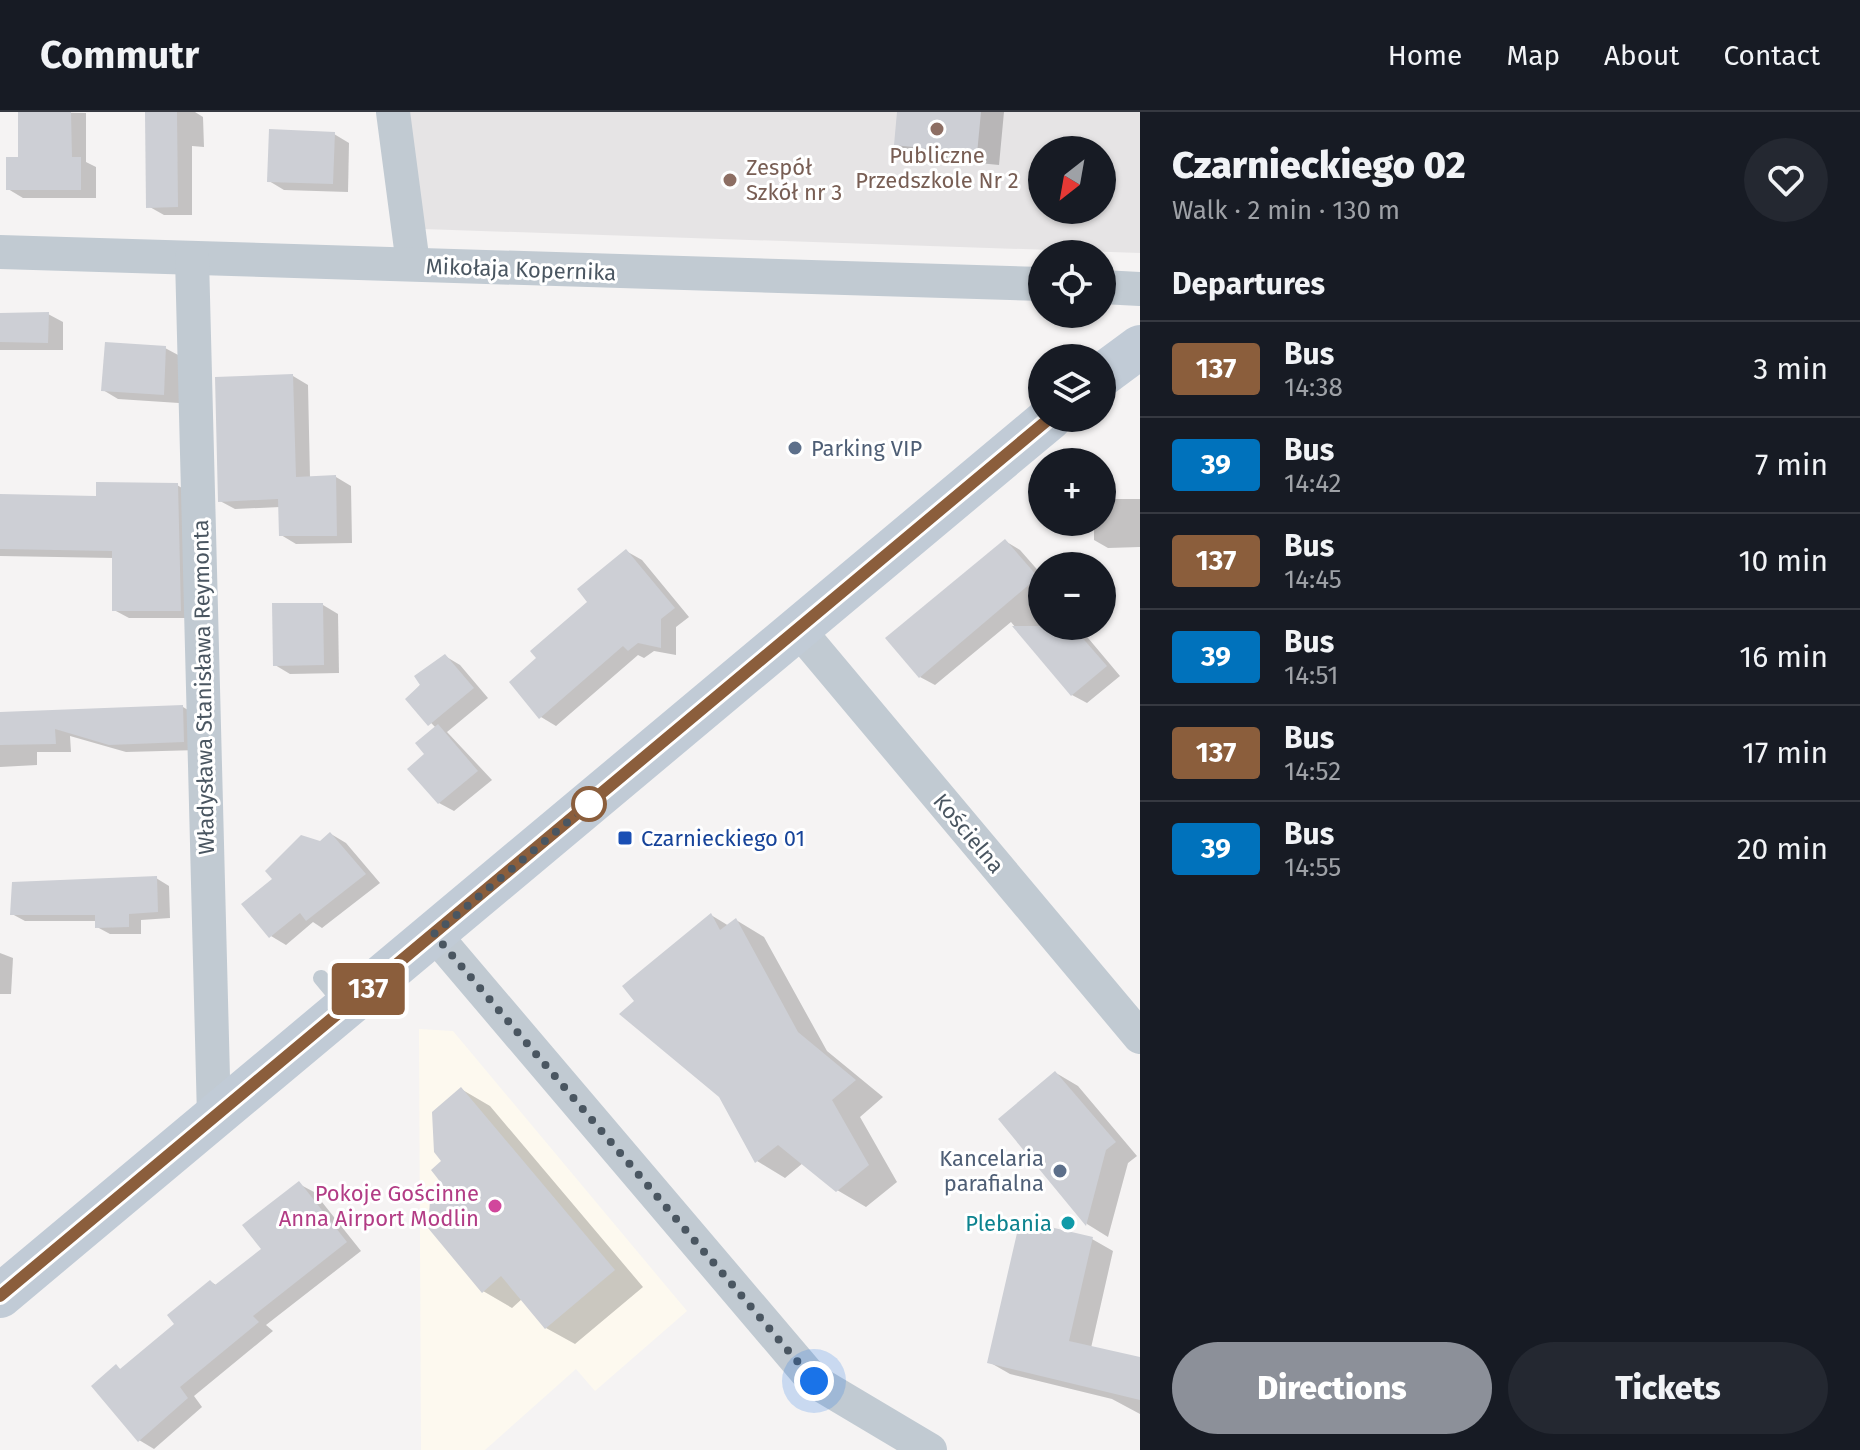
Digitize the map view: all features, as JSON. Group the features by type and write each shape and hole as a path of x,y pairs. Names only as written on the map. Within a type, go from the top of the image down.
{"street":[{"path":"393,112 413,264"},
{"name":"Mikołaja Kopernika","path":"0,252 1028,284"},
{"name":"Władysława Stanisława Reymonta","path":"192,258 214,1117"},
{"path":"1116,288 1140,289"},
{"path":"1116,365 1140,347"},
{"path":"0,1296 214,1117 333,992 434,934 1033,432"},
{"name":"Kościelna","path":"797,628 1140,1037"},
{"path":"434,934 814,1381 930,1450"}],"shaded area":[{"name":"Zespół Szkół nr 3","path":"409,112 1140,112 1140,253 1116,252 1116,240 1028,240 1028,249 423,229"},
{"path":"419,1029 453,1031 687,1311 595,1391 576,1369 485,1450 421,1450"}],"building":[{"path":"18,112 71,112 72,157 81,157 81,190 6,190 6,157 18,157"},
{"path":"145,112 177,112 178,207 146,208"},
{"name":"Publiczne Przedszkole Nr 2","path":"897,112 981,112 977,154 894,145"},
{"path":"269,129 335,132 333,184 267,182"},
{"path":"49,312 48,343 0,342 0,313"},
{"path":"105,342 166,346 164,395 101,391"},
{"path":"293,374 296,477 336,475 337,536 279,536 278,499 218,502 215,377"},
{"path":"96,482 178,483 181,611 112,611 112,551 0,549 0,494 96,496"},
{"path":"1005,539 1028,565 1028,585 919,678 885,638"},
{"path":"626,549 675,608 661,619 661,648 638,643 628,651 623,646 539,719 509,682 536,658 530,651 587,602 577,589"},
{"path":"272,603 323,603 324,665 273,666"},
{"path":"1012,626 1028,626 1028,640 1084,640 1107,666 1071,696"},
{"path":"445,654 474,688 428,726 405,699 420,685 414,676"},
{"path":"183,705 184,742 109,745 55,729 56,744 0,745 0,712"},
{"path":"438,724 478,771 438,804 407,769 424,754 415,743"},
{"path":"330,832 366,874 306,921 300,913 269,938 241,904 272,879 265,871 301,835 320,841"},
{"path":"157,876 158,912 129,914 129,927 95,928 95,915 10,915 12,882"},
{"path":"711,913 720,930 736,918 798,1032 856,1080 832,1100 869,1165 836,1192 778,1145 755,1163 719,1097 619,1014 634,1001 622,986"},
{"path":"1055,1071 1116,1142 1106,1150 1086,1226 998,1119"},
{"name":"Pokoje Gościnne Anna Airport Modlin","path":"461,1087 615,1270 545,1329 501,1276 482,1293 428,1228 430,1201 445,1188 431,1170 441,1161 434,1152 432,1112"},
{"path":"299,1181 347,1242 253,1316 259,1322 180,1387 188,1398 138,1442 91,1386 116,1364 120,1369 174,1324 167,1315 210,1280 215,1285 261,1249 242,1225"},
{"path":"1020,1220 1093,1237 1069,1341 1140,1357 1140,1400 987,1363"}],"bus line":[{"name":"137","path":"0,1296 1033,432"}],"place":[{"name":"Publiczne Przedszkole Nr 2","path":"937,129"},
{"name":"Zespół Szkół nr 3","path":"730,180"},
{"name":"Parking VIP","path":"795,448"},
{"name":"Czarnieckiego 01","path":"625,838"},
{"name":"Kancelaria parafialna","path":"1060,1171"},
{"name":"Pokoje Gościnne Anna Airport Modlin","path":"495,1206"},
{"name":"Plebania","path":"1068,1223"}],"route":[{"path":"589,804 434,934 814,1381"}]}
